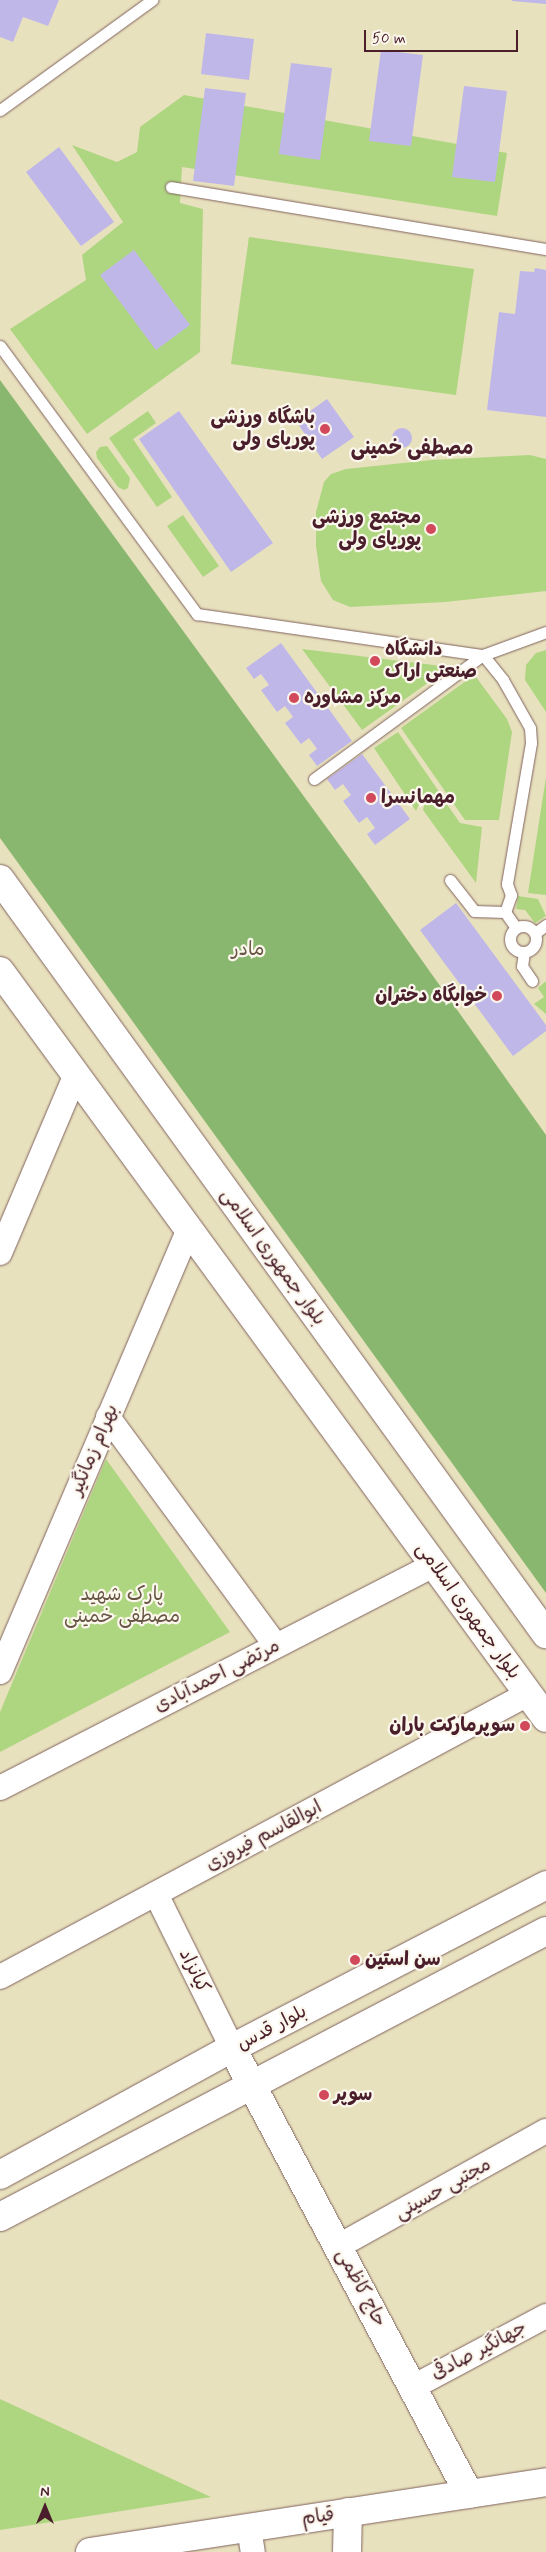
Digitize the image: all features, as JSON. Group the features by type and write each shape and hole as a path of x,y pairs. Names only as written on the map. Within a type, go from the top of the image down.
{"main road":[{"name":"بلوار جمهوری اسلامی","path":"0,879 546,1634"},
{"name":"بلوار جمهوری اسلامی","path":"0,971 546,1718"},
{"name":"بلوار قدس","path":"0,2174 232,2048 546,1885"},
{"name":"بلوار قدس","path":"0,2217 546,1931"},
{"name":"حاج کاظمی","path":"232,2048 339,2246 469,2494"},
{"name":"قیام","path":"100,2551 251,2540 348,2512 544,2482"},
{"path":"347,2552 348,2512"}],"street":[{"path":"0,1253 76,1074"},
{"name":"بهرام زمانگیر","path":"0,1672 5,1646 108,1417 189,1229"},
{"path":"108,1417 276,1646"},
{"name":"مرتضی احمدآبادی","path":"0,1788 434,1565"},
{"name":"ابوالقاسم فیروزی","path":"0,1977 528,1694"},
{"name":"کیانزاد","path":"156,1894 232,2048"},
{"name":"مجتبی حسینی","path":"339,2246 546,2131"},
{"name":"جهانگیر صادقی","path":"413,2387 546,2316"}],"lane":[{"path":"0,110 152,0"},
{"path":"171,187 546,248"},
{"path":"0,346 197,614 483,655 502,680 530,728 531,743 507,884 511,895 505,912"},
{"path":"314,779 483,655 546,632"},
{"path":"450,880 474,911 505,912"},
{"path":"505,912 516,928"},
{"path":"535,933 546,926"},
{"path":"529,927 535,933 535,946 524,952 515,950 510,942 511,934 516,928 529,927"},
{"path":"524,952 522,966 532,981"}],"green space":[{"path":"184,95 507,153 497,216 182,167 180,203 203,209 200,352 87,434 10,329 86,280 82,255 123,222 72,145 117,162 137,152 140,127"},
{"path":"249,237 474,269 456,395 231,364"},
{"name":"مادر","path":"0,380 362,876 546,1135 546,1593 0,838"},
{"path":"148,411 156,423 133,439 172,497 157,507 109,438"},
{"path":"107,446 130,478 128,488 124,490 118,487 97,458 96,452 100,447"},
{"name":"مجتمع ورزشی پوریای ولی","path":"530,455 546,459 546,591 445,602 350,607 333,600 321,581 316,546 316,512 324,482 331,474 346,469 432,460"},
{"path":"183,515 219,566 203,577 167,526"},
{"path":"302,649 450,667 362,730"},
{"path":"546,650 546,712 525,680 526,665 536,653"},
{"path":"476,677 507,719 512,732 499,820 465,820 401,728 470,678"},
{"path":"398,732 442,796 423,795 416,811 374,748"},
{"path":"546,777 546,895 528,893"},
{"path":"425,800 444,800 460,823 482,827 476,883 423,810"},
{"path":"518,896 538,899 546,916 535,923 525,910 516,909"},
{"path":"546,981 546,1014 534,1004 544,997 538,988"},
{"name":"پارک شهید مصطفی خمینی","path":"106,1459 230,1632 0,1752 0,1712"},
{"path":"0,2399 211,2497 0,2530"}],"building":[{"path":"0,0 59,0 48,26 23,17 13,42 0,37"},
{"path":"546,0 546,4 512,1"},
{"path":"206,33 254,39 249,80 201,74"},
{"path":"381,50 423,55 411,146 369,141"},
{"path":"291,63 332,68 320,160 279,154"},
{"path":"464,86 507,91 495,182 452,177"},
{"path":"205,88 246,93 234,186 193,181"},
{"path":"59,147 114,222 81,246 26,172"},
{"path":"134,250 190,325 156,350 100,275"},
{"path":"535,268 546,270 546,417 487,410 499,312 515,314 520,271 534,272"},
{"name":"باشگاه ورزشی پوریای ولی","path":"327,399 354,437 322,459 296,421"},
{"path":"179,411 273,543 231,572 139,439"},
{"path":"402,428 409,431 412,438 409,445 402,448 395,445 392,438 395,431"},
{"name":"مرکز مشاوره","path":"281,643 352,741 317,766 309,755 317,749 309,738 301,744 285,723 293,717 285,706 277,712 261,690 269,685 261,674 254,679 246,668"},
{"name":"مهمانسرا","path":"362,754 410,819 375,845 367,834 375,828 367,817 359,823 343,801 351,795 343,784 335,790 327,779"},
{"name":"خوابگاه دختران","path":"456,903 546,1025 546,1031 513,1056 420,930"}],"place":[{"name":"باشگاه ورزشی پوریای ولی","path":"325,429"},
{"name":"مجتمع ورزشی پوریای ولی","path":"431,529"},
{"name":"دانشگاه صنعتی اراک","path":"375,661"},
{"name":"مرکز مشاوره","path":"294,698"},
{"name":"مهمانسرا","path":"371,798"},
{"name":"خوابگاه دختران","path":"497,996"},
{"name":"سوپرمارکت باران","path":"525,1726"},
{"name":"سن استین","path":"355,1960"},
{"name":"سوپر","path":"324,2095"}],"district":[{"name":"مصطفی خمینی","path":"412,448"}]}
